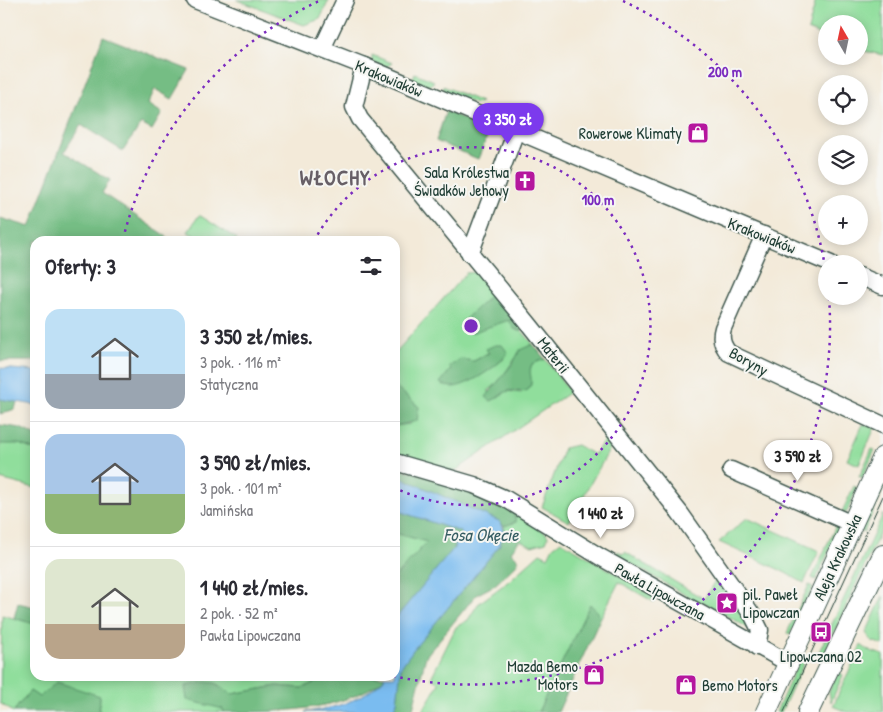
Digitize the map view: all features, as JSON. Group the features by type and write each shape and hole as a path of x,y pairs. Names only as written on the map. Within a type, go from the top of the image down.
{"main road":[{"name":"Aleja Krakowska","path":"766,712 883,458"},
{"path":"808,712 883,555"}],"street":[{"name":"Krakowiaków","path":"195,0 364,66 818,259"},
{"path":"322,49 346,0"},
{"name":"Materii","path":"364,66 356,94 354,107 356,114 528,323 680,513 753,616 760,630 757,647"},
{"path":"470,254 516,131"},
{"name":"Boryny","path":"764,236 724,328 722,335 724,348 729,353 883,425"},
{"path":"868,280 883,286"},
{"name":"Pawła Lipowczana","path":"400,463 474,485 506,499 578,544 788,663"},
{"path":"731,470 852,524"}],"green space":[{"path":"237,0 329,0 320,19 304,25"},
{"path":"816,0 883,0 883,55 868,52 868,15 818,15 818,34 808,30"},
{"path":"103,36 189,70 172,99 155,89 148,104 162,113 152,130 141,124 123,151 81,125 64,152 110,180 102,193 166,236 30,236 30,361 0,361 0,218 30,227"},
{"path":"372,55 392,63 386,67 372,62"},
{"path":"415,73 434,81 430,86 412,80"},
{"path":"443,86 481,102 475,104 444,91"},
{"path":"446,111 490,130 478,159 436,141"},
{"path":"199,215 232,236 195,236 188,232"},
{"path":"476,272 493,293 463,322 472,332 509,319 517,331 522,331 533,344 520,353 495,386 488,391 502,395 507,391 521,393 531,385 529,373 532,364 545,359 570,392 455,471 448,470 400,456 400,425 410,424 419,407 400,390 400,347 466,273","holes":["486,349 504,359 482,375 457,385 441,383 451,369 474,361 489,352"]},
{"path":"493,293 524,327 522,331 514,329 509,320 471,333 462,322"},
{"path":"533,344 545,359 532,364 530,369 531,383 527,390 521,392 508,391 491,401 486,397 513,363 520,350"},
{"path":"495,345 502,345 508,353 491,369 458,386 451,387 440,383 451,369 449,367 460,359 474,361 489,353 486,349"},
{"path":"400,390 419,407 417,421 400,425"},
{"path":"0,399 17,402 15,409 0,414"},
{"path":"863,424 875,427 859,465 847,460"},
{"path":"0,425 20,428 30,433 30,448 19,444 0,444"},
{"path":"606,438 612,445 569,522 542,507 564,448 577,445 594,455"},
{"path":"5,442 30,448 30,487 0,479 0,444"},
{"path":"872,449 875,450 863,477 859,477"},
{"path":"400,468 484,496 512,513 516,522 504,526 499,521 400,477"},
{"path":"883,479 883,489 864,532 860,530"},
{"path":"854,486 857,488 847,512 841,514"},
{"path":"506,506 546,533 548,537 546,542 532,546 520,540 521,538 505,533 504,526 516,522 515,516"},
{"path":"400,512 461,532 454,548 400,613 400,572 427,542 400,534"},
{"path":"883,514 883,526 824,654 819,652"},
{"path":"747,518 819,551 804,583 719,542"},
{"path":"838,521 840,526 816,580 812,578"},
{"path":"505,533 521,538 511,552 517,558 518,563 495,585 476,595 426,656 412,712 392,712 397,702 401,667 499,546"},
{"path":"400,534 427,542 400,572"},
{"path":"561,541 655,597 654,602 619,582 600,619 595,609 590,605 538,712 422,712 439,683 431,678 456,627 468,620 478,604 510,580 540,553 548,557 553,547"},
{"path":"618,551 623,554 625,552 704,599 719,574 753,626 750,629 703,602 701,604 616,555"},
{"path":"809,585 813,587 790,635 787,633"},
{"path":"883,596 883,645 872,641 866,633"},
{"path":"18,603 30,606 30,623 14,618"},
{"path":"590,604 598,612 600,619 558,712 538,712"},
{"path":"2,615 30,623 30,681 318,681 302,688 277,686 232,694 215,683 212,705 223,709 224,712 99,712 100,696 39,697 30,691 13,712 0,703"},
{"path":"861,645 868,650 883,655 883,712 846,712 833,706"},
{"path":"802,654 807,656 781,712 776,712"},
{"path":"838,671 843,675 831,702 829,692"},
{"path":"318,681 381,681 349,698 329,704 308,708 266,711 224,712 223,709 187,700 185,686 205,682 215,683 232,694 277,686 302,688"},
{"path":"57,682 100,696 99,712 13,712 30,691 39,697"}],"water":[{"path":"0,368 30,371 30,404 0,399"},
{"name":"Fosa Okęcie","path":"400,477 499,521 504,530 499,546 413,650 401,667 400,676 400,613 454,548 461,532 400,512"},
{"name":"Fosa Okęcie","path":"382,681 399,681 397,702 392,712 305,712 327,709 348,702 367,693"}],"tram line":[{"path":"784,712 883,496"}],"place":[{"name":"Rowerowe Klimaty","path":"698,133"},
{"name":"Sala Królestwa Świadków Jehowy","path":"525,181"},
{"name":"pil. Paweł Lipowczan","path":"727,603"},
{"name":"Lipowczana 02","path":"821,632"},
{"name":"Mazda Bemo Motors","path":"594,675"},
{"name":"Bemo Motors","path":"686,685"}],"district":[{"name":"WŁOCHY","path":"335,178"}]}
